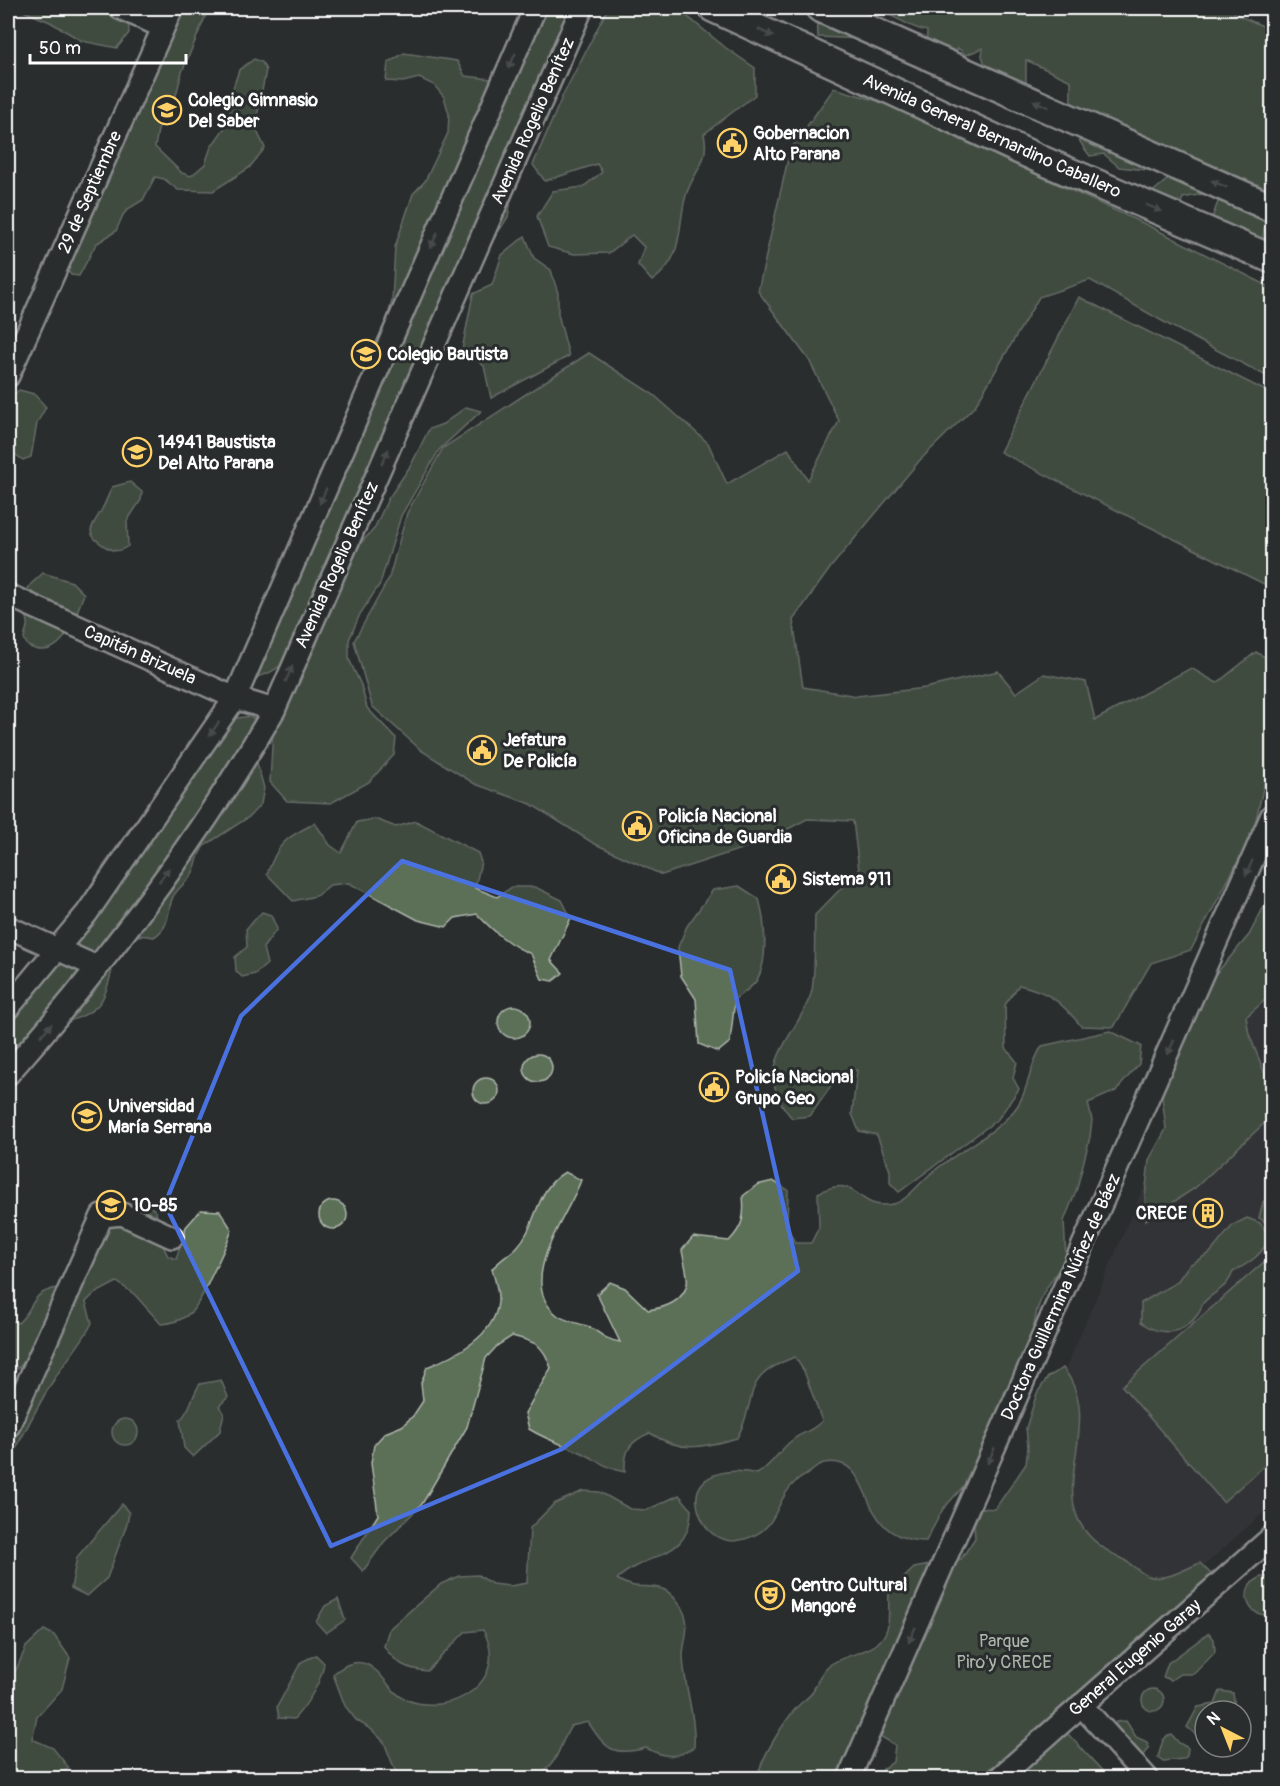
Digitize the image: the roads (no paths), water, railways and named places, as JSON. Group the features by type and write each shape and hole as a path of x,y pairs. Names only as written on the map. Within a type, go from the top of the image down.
{"main road":[{"name":"Avenida General Bernardino Caballero","path":"713,8 1046,162 1272,259"},
{"path":"820,8 1272,208"}],"street":[{"path":"120,8 163,27"},
{"name":"29 de Septiembre","path":"8,376 172,8"},
{"path":"8,1008 87,914 235,698 535,8"},
{"name":"Avenida Rogelio Benítez","path":"8,1074 71,1003 231,784 274,710 582,8"},
{"name":"Capitán Brizuela","path":"8,595 235,698 274,710"},
{"name":"Doctora Guillermina Núñez de Báez","path":"849,1779 1272,815"},
{"path":"8,927 97,967"},
{"path":"8,1427 102,1216 122,1214 172,1237"},
{"name":"General Eugenio Garay","path":"999,1779 1272,1537"},
{"path":"1081,1705 1147,1779"}],"place":[{"name":"Colegio Gimnasio Del Saber","path":"167,110"},
{"name":"Gobernacion Alto Parana","path":"732,143"},
{"name":"Colegio Bautista","path":"366,354"},
{"name":"14941 Baustista Del Alto Parana","path":"137,452"},
{"name":"Jefatura De Policía","path":"482,750"},
{"name":"Policía Nacional Oficina de Guardia","path":"637,826"},
{"name":"Sistema 911","path":"781,879"},
{"name":"Policía Nacional Grupo Geo","path":"714,1087"},
{"name":"Universidad María Serrana","path":"87,1116"},
{"name":"10-85","path":"111,1205"},
{"name":"CRECE","path":"1208,1213"},
{"name":"Centro Cultural Mangoré","path":"770,1595"}],"park label":[{"name":"Parque Piro'y CRECE","path":"1004,1651"}]}
